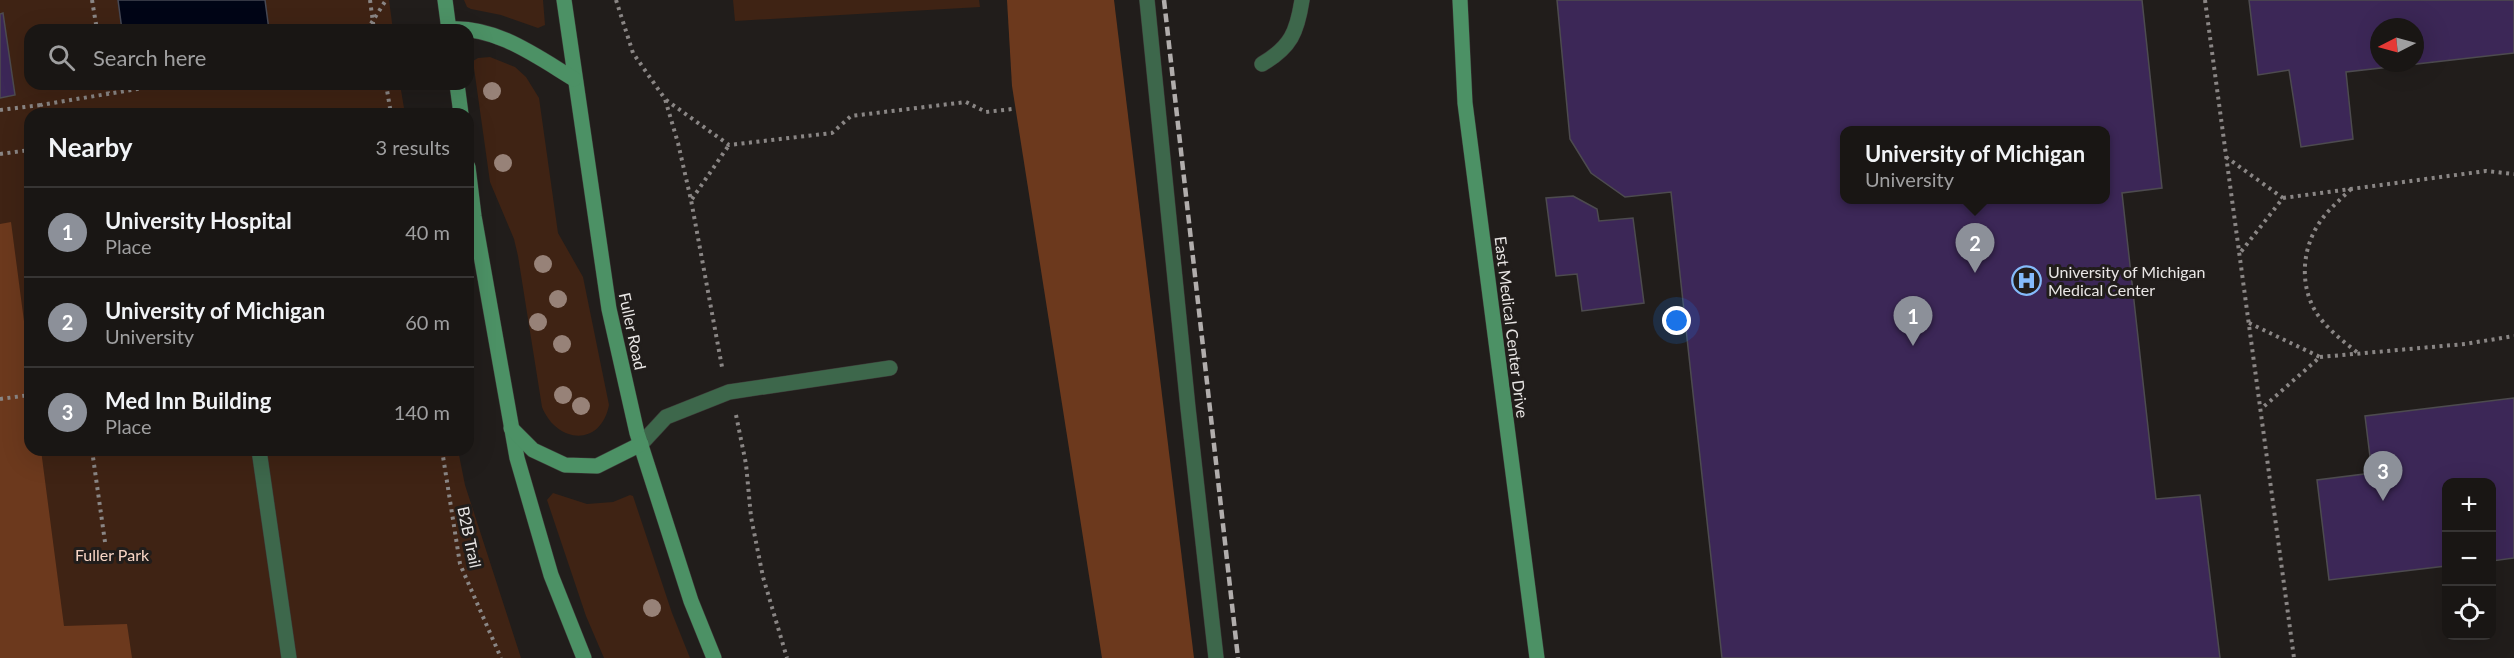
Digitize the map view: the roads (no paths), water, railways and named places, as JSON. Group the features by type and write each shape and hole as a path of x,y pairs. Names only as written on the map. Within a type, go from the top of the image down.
{"main road":[{"path":"445,0 448,24"},
{"name":"Fuller Road","path":"564,0 609,309 641,444 691,601 714,658"},
{"name":"East Medical Center Drive","path":"1461,0 1465,103 1537,658"},
{"path":"474,30 499,36 574,79"},
{"path":"458,90 460,108"},
{"path":"474,203 517,458 550,575 584,658"},
{"path":"512,428 533,450 565,465 597,466 641,444"}],"lane":[{"path":"1147,0 1216,658"},
{"path":"1262,64 1282,52 1299,22 1302,0"},
{"path":"641,444 666,417 729,392 890,368"},
{"path":"260,456 289,658"}],"water":[{"path":"118,0 265,0 268,24 121,24"}],"railway":[{"path":"1164,0 1238,658"}],"place":[{"name":"University of Michigan","path":"1975,273"},
{"name":"University of Michigan Medical Center","path":"2027,280"},
{"name":"University Hospital","path":"1913,346"},
{"name":"Med Inn Building","path":"2383,501"}],"park label":[{"name":"Fuller Park","path":"112,554"}]}
